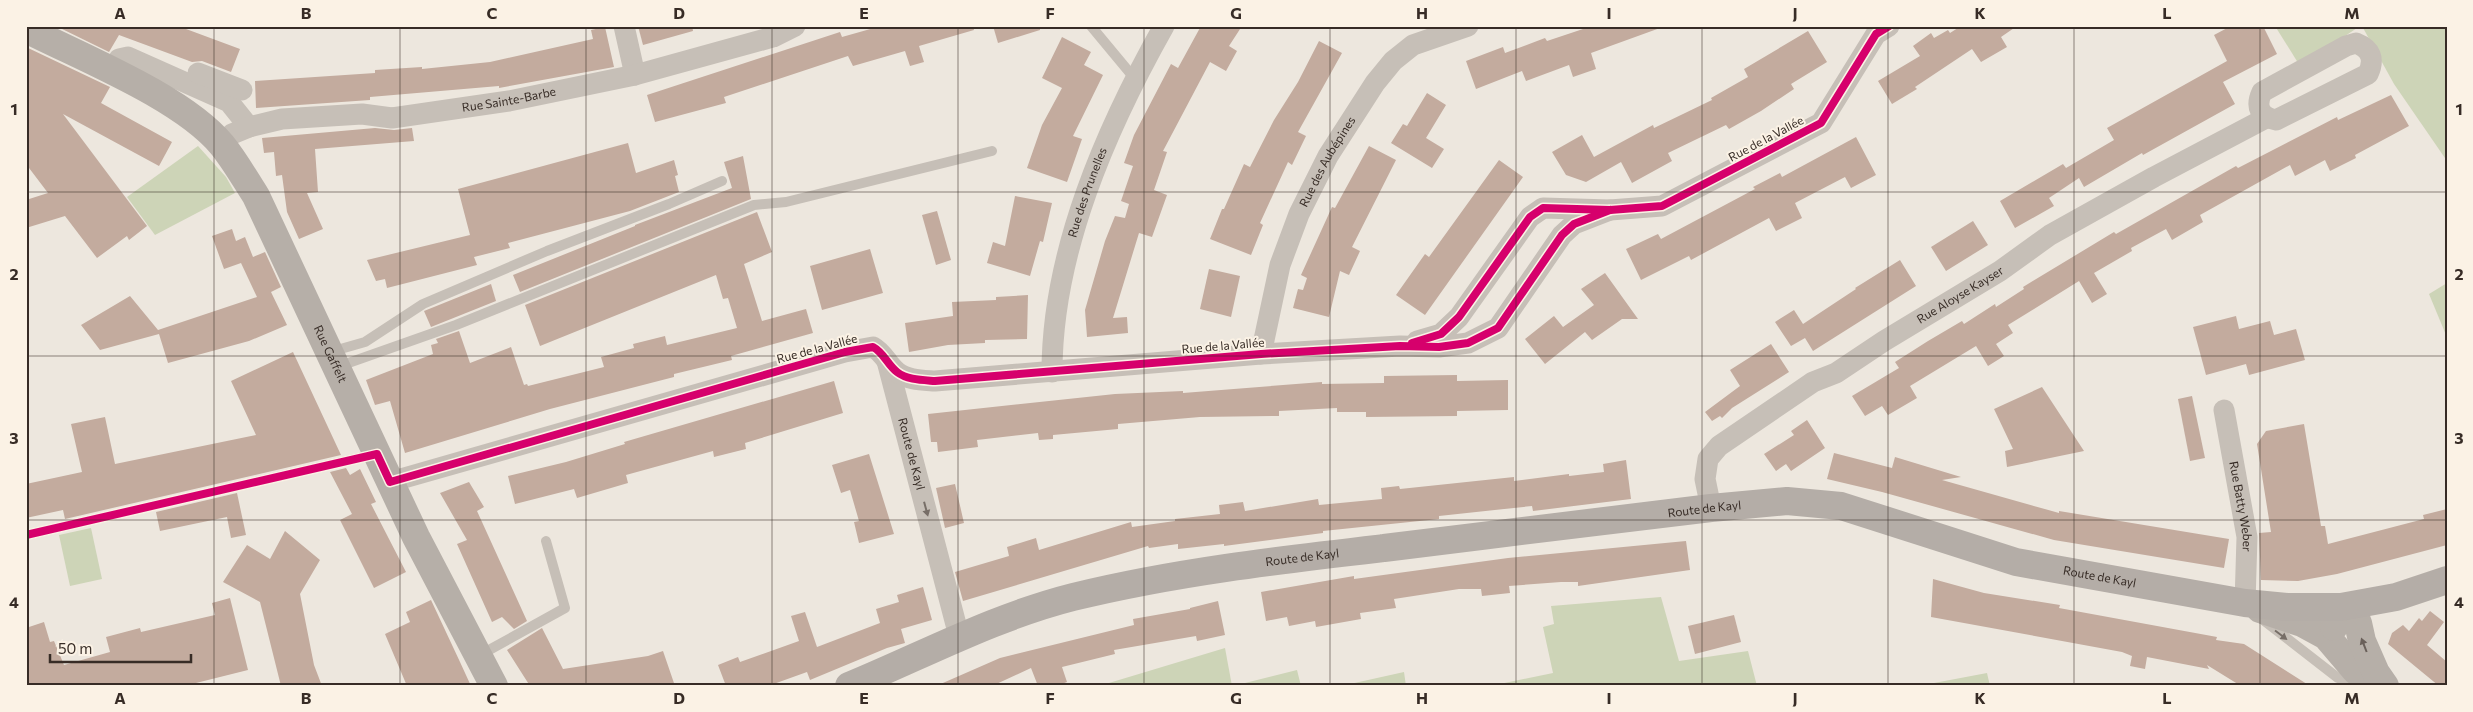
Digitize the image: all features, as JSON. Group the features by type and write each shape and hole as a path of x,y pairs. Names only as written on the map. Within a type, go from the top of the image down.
{"main road":[{"name":"Rue Gaffelt","path":"26,29 171,104 198,122 221,144 256,196 416,537 494,686"},
{"name":"Route de Kayl","path":"850,686 958,636 1016,614 1072,598 1259,563 1712,508 1786,501 1841,506 2016,562 2245,603 2287,607 2340,607 2396,597 2447,580"},
{"path":"2245,603 2302,623 2329,640 2355,670 2376,686"},
{"path":"2329,640 2340,607 2358,623 2362,641 2376,673 2385,686"}],"street":[{"path":"624,26 634,75"},
{"name":"Rue Sainte-Barbe","path":"221,144 232,134 249,127 282,119 362,114 392,118 509,101 634,75 773,36 794,26"},
{"name":"Rue des Prunelles","path":"1052,372 1052,334 1061,288 1078,223 1109,135 1134,79 1164,26"},
{"name":"Rue des Aubépines","path":"1262,354 1280,265 1300,214 1328,156 1375,83 1393,61 1413,45 1468,26"},
{"name":"Rue de la Vallée","path":"1400,346 1441,334 1459,317 1530,217 1543,208 1610,210 1662,206 1821,123 1876,34 1889,26"},
{"name":"Rue Aloyse Kayser","path":"1712,508 1705,479 1708,458 1719,446 1812,382 1836,373 1884,341 2000,271 2050,235 2154,177 2266,118 2276,120 2368,74 2372,64 2372,55 2365,47 2356,43 2346,46 2270,86 2262,92 2258,101 2259,111 2266,118"},
{"path":"126,44 181,73 228,102 249,127"},
{"path":"111,72 120,59 128,57 242,90"},
{"path":"1543,208 1556,219 1562,235"},
{"name":"Rue de la Vallée","path":"390,482 845,352 873,347 882,352 898,373 910,378 935,381 1262,354 1400,346 1439,347 1468,343 1498,328 1562,235 1574,224 1610,210"},
{"path":"1470,302 1478,311 1490,319 1505,317"},
{"name":"Route de Kayl","path":"887,360 958,636"},
{"name":"Rue Batty Weber","path":"2224,410 2247,537 2245,603"}],"lane":[{"path":"1091,26 1134,79"},
{"path":"332,360 456,325 754,205 786,202 992,151"},
{"path":"332,360 365,342 423,304 547,251 669,204 722,181"},
{"path":"26,535 377,454"},
{"path":"479,656 566,608 546,541"},
{"path":"2245,603 2270,626 2338,678 2357,686"}],"green space":[{"path":"2275,26 2360,26 2300,66"},
{"path":"2362,26 2447,26 2447,161 2394,84"},
{"path":"198,146 226,177 235,193 155,235 127,197"},
{"path":"2447,283 2447,334 2446,335 2429,294"},
{"path":"91,528 102,579 70,586 59,535"},
{"path":"1661,597 1679,661 1748,651 1757,686 1490,686 1553,673 1543,627 1554,624 1551,606"},
{"path":"1225,648 1232,686 1099,686"},
{"path":"1297,670 1301,686 1233,686"},
{"path":"1404,672 1406,686 1341,686"},
{"path":"1987,673 1990,686 1935,686 1934,683"}],"building":[{"path":"56,26 178,26 240,49 231,72 202,61 192,62 119,35 109,52"},
{"path":"638,26 692,26 693,31 643,45"},
{"path":"881,26 973,26 974,30 919,46 924,62 910,66 905,51 853,66 848,56 724,97 726,103 655,122 647,95 840,32 842,37"},
{"path":"993,26 1040,26 1040,30 998,43"},
{"path":"1201,26 1242,26 1229,46 1237,51 1226,71 1210,62 1163,151 1167,152 1154,190 1167,195 1152,237 1139,233 1113,318 1127,317 1128,333 1087,337 1085,310 1105,241 1115,216 1125,218 1129,204 1121,201 1133,166 1124,163 1134,135 1171,64 1178,68"},
{"path":"1592,26 1660,26 1660,28 1591,53 1596,69 1573,77 1569,65 1526,81 1522,71 1476,89 1466,61 1503,47 1505,53 1545,38 1547,41"},
{"path":"1961,26 2017,26 2001,37 2007,47 1981,62 1972,49 1915,87 1917,89 1892,104 1878,81 1920,56 1913,46 1931,33 1934,38 1948,30 1950,33"},
{"path":"2231,26 2263,26 2277,54 2223,82 2235,104 2143,155 2142,153 2084,187 2079,178 2049,198 2054,206 2015,228 2000,201 2063,164 2066,168 2114,140 2107,128 2227,61 2214,35"},
{"path":"605,27 614,67 499,88 499,86 370,97 370,100 256,108 255,81 375,73 375,70 422,67 422,69 490,62 593,39 591,30"},
{"path":"1808,31 1827,62 1791,84 1794,89 1761,111 1729,129 1726,125 1668,153 1672,161 1632,183 1621,162 1586,182 1566,175 1552,152 1582,135 1594,157 1653,125 1654,128 1712,100 1711,98 1748,77 1744,69"},
{"path":"1062,37 1091,52 1084,65 1103,75 1073,136 1082,139 1067,182 1027,168 1042,125 1062,88 1042,78"},
{"path":"1319,41 1342,53 1298,132 1306,136 1292,165 1288,162 1260,223 1263,225 1251,255 1210,239 1244,164 1250,167 1274,120 1298,82"},
{"path":"26,47 110,87 101,103 172,142 159,166 63,114 147,226 129,240 127,236 97,258 65,216 26,228 26,200 48,193 26,164"},
{"path":"1427,93 1446,105 1426,138 1444,149 1432,168 1391,143 1403,124 1407,126"},
{"path":"2391,95 2409,126 2355,155 2356,158 2330,171 2325,160 2295,176 2290,165 2200,215 2203,222 2172,240 2166,229 2131,248 2132,251 2094,273 2107,294 2092,303 2079,281 2008,325 2013,333 1996,344 2004,356 1988,366 1976,346 1910,386 1917,398 1888,415 1882,406 1865,416 1852,396 1899,368 1895,362 1928,341 1962,321 1964,324 1995,304 1996,307 2024,289 2023,287 2114,232 2116,234 2236,166 2238,168 2337,117 2338,120"},
{"path":"375,128 394,130 412,128 414,141 315,149 318,192 307,193 323,229 299,239 287,212 282,175 276,176 274,152 264,153 262,138"},
{"path":"1856,137 1876,175 1851,188 1845,177 1795,203 1802,218 1776,231 1769,218 1691,260 1689,256 1641,280 1626,249 1658,234 1661,239 1755,189 1753,187 1780,173 1782,177"},
{"path":"628,143 636,173 674,160 678,175 675,176 679,192 630,211 508,243 510,248 474,257 477,265 387,288 385,279 376,281 367,260 470,235 458,189"},
{"path":"1369,146 1396,160 1352,247 1360,251 1349,275 1340,271 1329,317 1293,308 1298,289 1303,290 1307,278 1301,275 1332,207 1335,208"},
{"path":"743,156 751,199 520,292 513,275 732,188 724,162"},
{"path":"1499,160 1523,177 1425,315 1396,295 1425,254 1429,257"},
{"path":"1015,196 1052,203 1043,242 1040,241 1030,276 987,263 993,242 1005,246"},
{"path":"937,211 951,260 936,265 922,215"},
{"path":"757,212 772,252 744,264 762,321 806,309 813,333 731,356 732,360 674,374 674,377 550,409 405,453 390,401 375,405 366,380 433,354 431,345 438,343 436,339 459,331 470,363 511,347 524,385 527,384 528,386 604,367 601,357 634,348 633,344 665,336 667,345 737,328 728,298 723,299 716,275 540,346 525,305"},
{"path":"1973,221 1988,245 1946,271 1931,247"},
{"path":"232,229 236,241 245,237 253,257 265,252 281,287 271,292 287,325 249,341 168,363 159,334 100,350 81,325 130,296 158,330 257,297 241,263 224,269 212,236"},
{"path":"870,249 883,293 822,310 810,266"},
{"path":"1900,260 1916,286 1813,351 1805,338 1791,346 1775,322 1794,310 1803,324"},
{"path":"1209,269 1240,276 1231,317 1200,309"},
{"path":"1605,273 1638,319 1622,319 1592,340 1585,332 1545,364 1525,339 1554,316 1563,327 1594,305 1581,289"},
{"path":"491,284 496,301 431,327 424,311"},
{"path":"1028,295 1027,339 985,340 985,343 948,345 909,352 905,323 953,316 952,302 996,300 996,297"},
{"path":"2236,316 2239,329 2270,321 2274,335 2296,329 2305,360 2249,375 2246,364 2206,375 2193,327"},
{"path":"1771,344 1789,372 1732,408 1722,418 1720,416 1712,421 1705,412 1740,386 1730,370"},
{"path":"293,352 341,455 65,519 63,510 26,518 26,484 82,472 71,424 105,417 115,464 256,435 231,381"},
{"path":"1457,375 1457,381 1508,380 1508,410 1457,411 1457,416 1366,417 1366,412 1337,412 1337,408 1279,411 1279,416 1200,417 1118,424 1118,429 1053,435 1053,439 1039,440 1038,433 977,440 978,447 938,452 937,442 931,442 928,414 1115,394 1183,391 1183,393 1322,382 1322,384 1384,383 1384,376"},
{"path":"834,381 843,413 745,443 746,449 714,457 713,451 626,475 628,483 577,498 574,489 515,504 508,476 566,462 625,444 624,442"},
{"path":"2042,387 2084,451 2007,467 2005,451 2013,449 1994,409"},
{"path":"2192,396 2205,458 2190,461 2178,399"},
{"path":"1807,420 1825,448 1791,471 1786,464 1776,471 1764,454 1794,435 1791,431"},
{"path":"2304,424 2321,526 2325,526 2328,544 2424,519 2423,515 2447,509 2447,545 2337,574 2298,581 2261,580 2259,533 2271,532 2257,444 2266,431"},
{"path":"1834,453 1892,468 1895,457 1961,477 1942,480 2059,513 2059,511 2229,539 2224,568 2054,540 1882,492 1827,479"},
{"path":"869,454 894,534 859,543 854,522 859,521 850,490 841,493 832,465"},
{"path":"1626,460 1631,499 1533,511 1532,506 1439,516 1439,519 1323,531 1323,533 1224,546 1224,544 1178,549 1178,544 1149,548 1148,546 963,601 955,572 1009,556 1007,547 1036,538 1039,550 1131,522 1132,527 1175,521 1175,519 1220,514 1219,505 1243,502 1245,511 1318,499 1319,505 1382,499 1381,488 1399,486 1400,489 1514,477 1514,481 1604,472 1603,464"},
{"path":"346,468 350,475 360,469 376,502 371,504 406,572 374,588 340,520 352,514 330,472"},
{"path":"469,482 484,507 477,511 527,621 514,629 502,617 492,622 457,544 467,540 440,493"},
{"path":"955,484 964,523 945,528 936,488"},
{"path":"237,493 246,535 231,538 227,517 160,531 156,512"},
{"path":"285,531 320,560 300,594 314,665 322,686 281,686 260,602 223,582 247,545 270,559"},
{"path":"1686,541 1690,570 1578,586 1578,582 1561,582 1509,586 1510,593 1482,596 1481,589 1459,589 1394,599 1396,608 1360,613 1361,619 1316,627 1315,621 1289,626 1287,617 1266,621 1261,592 1354,576 1354,579 1508,558"},
{"path":"1933,579 1984,593 2060,605 2059,608 2217,637 2216,640 2244,644 2310,686 2241,686 2207,665 2209,669 2147,657 2145,669 2130,666 2132,656 2122,652 1931,617"},
{"path":"923,587 932,620 901,629 905,643 887,648 810,680 807,672 768,686 726,686 718,665 738,657 740,662 799,641 791,616 805,612 817,647 880,623 876,609 899,602 897,595"},
{"path":"230,598 248,670 184,686 26,686 26,628 44,622 50,642 54,641 64,665 110,652 106,637 140,628 141,632 215,615 212,603"},
{"path":"431,600 471,686 407,686 385,634 410,622 406,612"},
{"path":"1218,601 1225,635 1197,641 1196,636 1114,650 1115,654 1062,667 1067,682 1056,686 1038,686 1031,668 992,686 936,686 1000,658 1134,625 1133,619 1190,609"},
{"path":"2430,611 2444,622 2427,645 2447,662 2447,686 2439,686 2388,644 2392,633 2403,625 2409,631 2419,618 2422,621"},
{"path":"1734,615 1741,642 1695,654 1688,626"},
{"path":"542,628 563,669 648,656 663,651 675,686 530,686 507,650"}],"cycle path":[{"path":"1412,343 1441,334 1459,317 1530,217 1543,208 1610,210 1662,206 1821,123 1876,34 1889,26"},
{"path":"26,535 377,454 390,482 845,352 873,347 901,375 915,379 935,381 1261,354 1400,346 1439,347 1468,343 1498,328 1562,235 1574,224 1610,210"}]}
